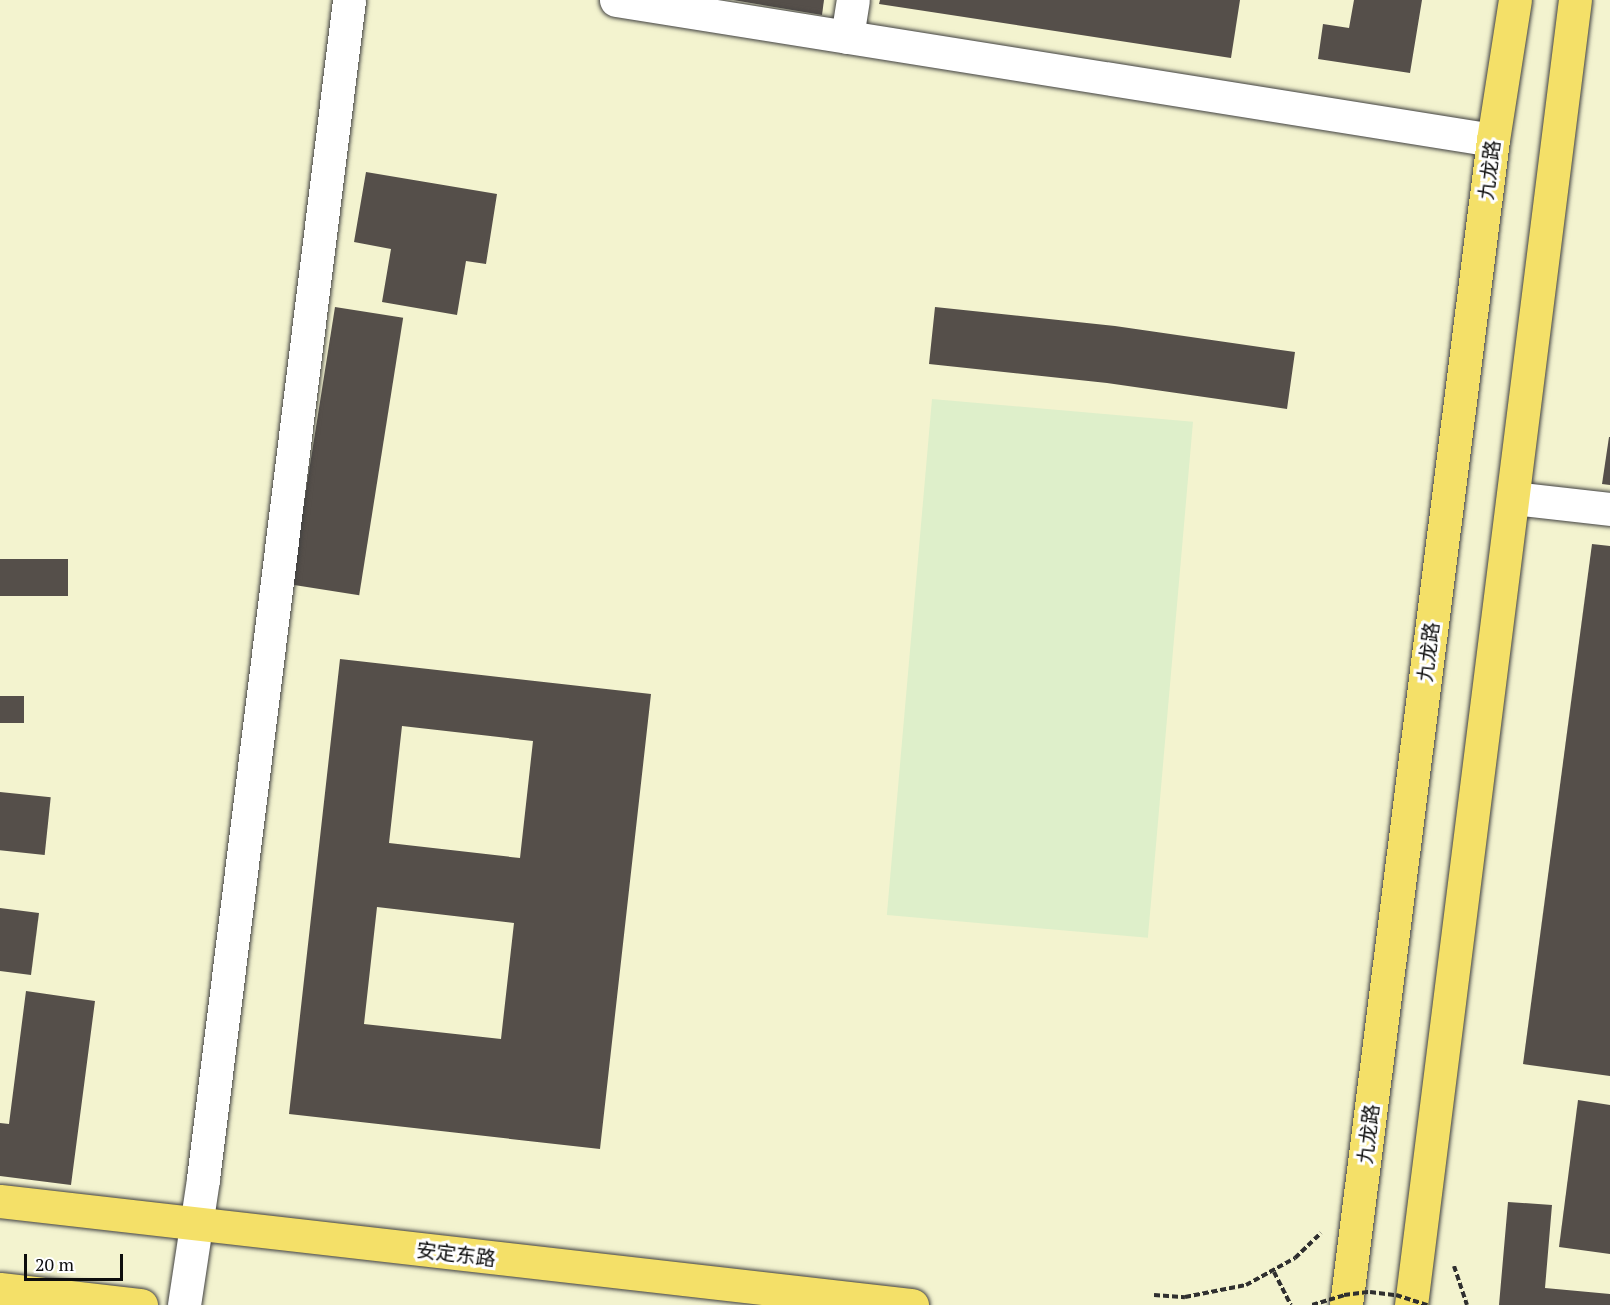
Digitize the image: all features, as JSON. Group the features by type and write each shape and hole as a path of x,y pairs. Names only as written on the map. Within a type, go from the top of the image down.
{"main road":[{"name":"九龙路","path":"1346,1305 1493,140 1515,0"},
{"path":"1411,1305 1575,0"},
{"name":"安定东路","path":"0,1201 912,1305"},
{"path":"0,1289 141,1305"}],"street":[{"path":"184,1305 203,1179 349,0"},
{"path":"616,0 1493,140"},
{"path":"848,37 853,0"},
{"path":"1513,498 1610,509"}],"path":[{"path":"1154,1295 1216,1294 1274,1272 1295,1258 1326,1228"},
{"path":"1454,1266 1467,1305"},
{"path":"1274,1272 1291,1305"},
{"path":"1312,1305 1344,1295 1370,1292 1396,1295 1427,1305"}],"green space":[{"path":"0,0 1610,0 1610,1305 0,1305"},
{"path":"932,399 1193,422 1148,938 887,915"}],"building":[{"path":"733,0 824,0 822,15"},
{"path":"880,0 1240,0 1231,58 879,4"},
{"path":"1354,0 1422,0 1410,73 1318,59 1323,24 1349,28"},
{"path":"366,172 497,194 486,264 466,261 457,315 382,302 391,249 354,242"},
{"path":"335,307 403,318 359,595 291,585"},
{"path":"935,307 1115,326 1295,352 1287,409 1107,383 929,364"},
{"path":"1610,437 1610,485 1602,484"},
{"path":"1592,544 1610,546 1610,1076 1523,1064"},
{"path":"0,559 68,559 68,596 0,596"},
{"path":"340,659 651,694 600,1149 289,1114","holes":["402,726 533,741 520,858 389,843","377,907 514,923 501,1039 364,1024"]},
{"path":"0,696 24,696 24,723 0,723"},
{"path":"0,792 51,797 45,855 0,850"},
{"path":"0,908 39,913 31,975 0,971"},
{"path":"26,991 95,1001 71,1185 0,1176 0,1123 9,1124"},
{"path":"1578,1100 1610,1105 1610,1254 1559,1247"},
{"path":"1508,1202 1552,1205 1545,1288 1610,1294 1610,1305 1499,1305"}]}
